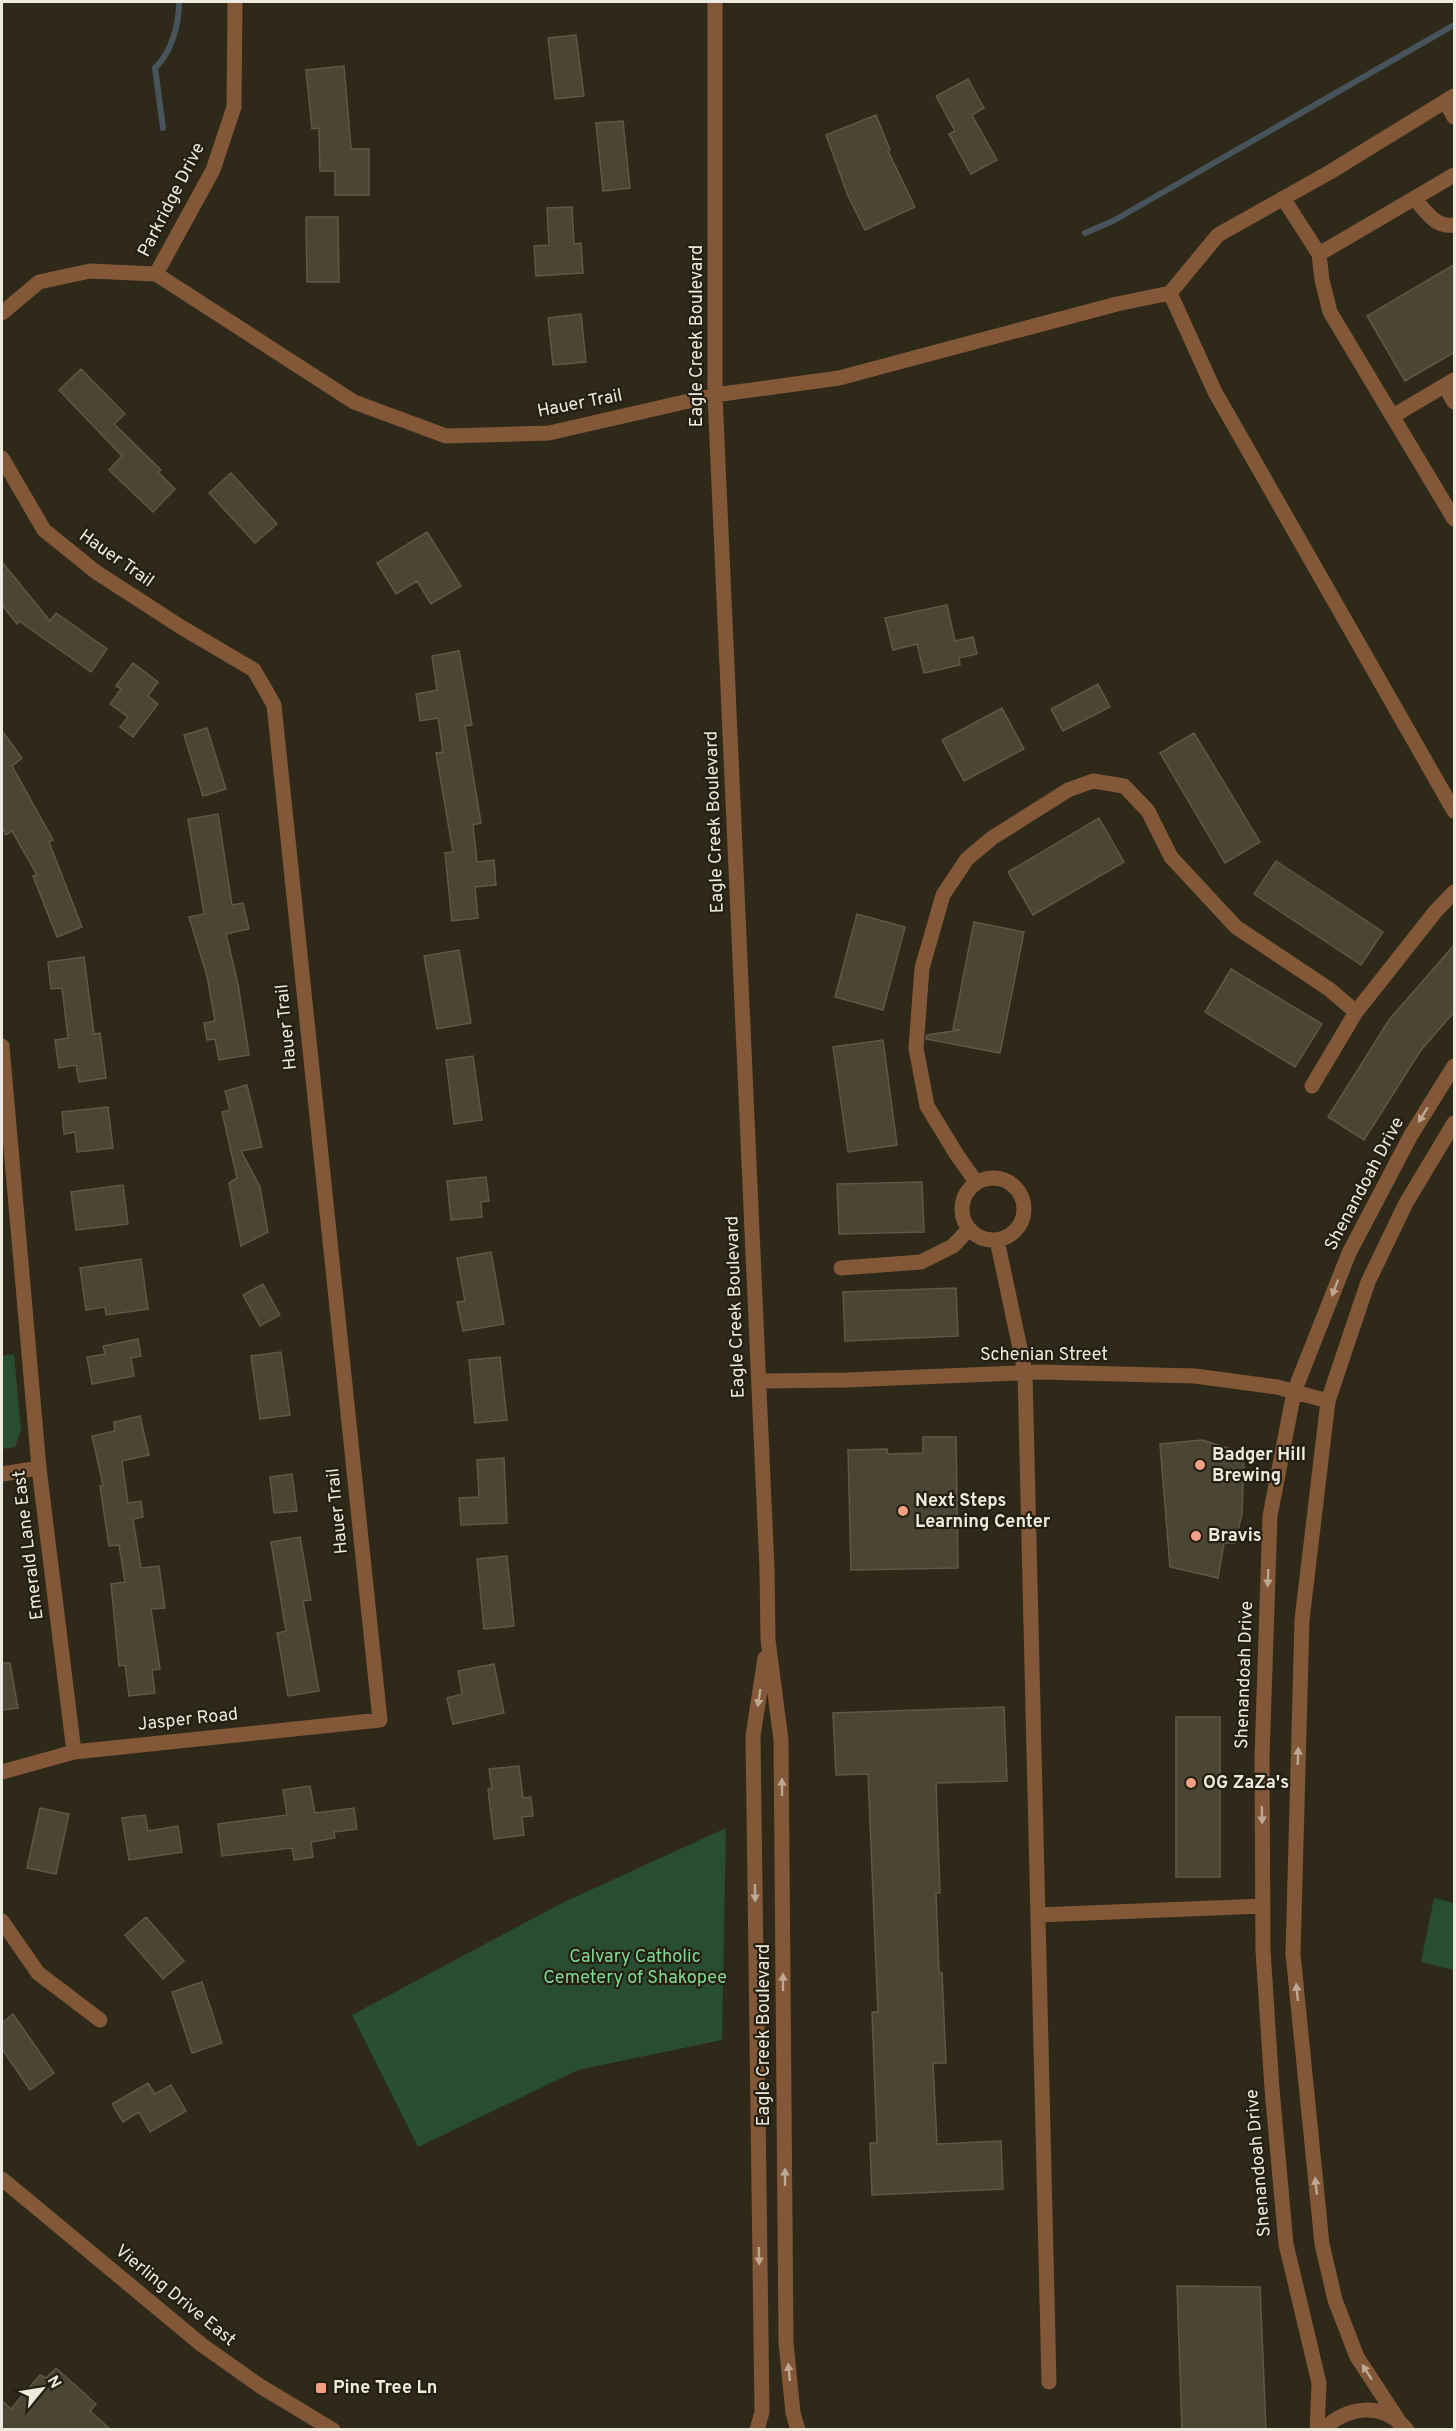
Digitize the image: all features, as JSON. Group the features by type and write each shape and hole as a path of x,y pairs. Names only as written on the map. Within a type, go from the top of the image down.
{"street":[{"name":"Parkridge Drive","path":"156,274 213,170 234,107 235,2"},
{"name":"Eagle Creek Boulevard","path":"715,2 715,395 759,1381 768,1640 781,1740 786,2343 793,2413 798,2430"},
{"path":"1455,117 1450,98 1218,235 1170,293 1215,392 1455,811"},
{"path":"1319,254 1455,175"},
{"path":"1283,198 1319,254 1322,280 1330,312 1455,519"},
{"path":"1415,199 1433,220 1447,227 1455,225"},
{"path":"2,313 39,282 90,271 156,274"},
{"name":"Hauer Trail","path":"156,274 354,402 446,436 549,433 715,395 839,378 1117,304 1170,293"},
{"path":"1393,416 1450,383 1455,402"},
{"name":"Hauer Trail","path":"2,458 44,530 96,572 181,627 254,670 274,705 380,1720"},
{"path":"976,1182 927,1106 916,1048 922,968 943,895 968,859 992,838 1068,790 1093,781 1124,786 1148,811 1171,857 1236,927 1329,989 1356,1012"},
{"path":"1312,1086 1356,1012 1435,912 1455,892"},
{"name":"Emerald Lane East","path":"2,1046 39,1468 74,1752"},
{"name":"Shenandoah Drive","path":"1317,2430 1319,2384 1286,2244 1272,2089 1263,1950 1262,1757 1270,1516 1294,1392 1349,1253 1411,1135 1455,1066"},
{"path":"1403,2426 1357,2357 1335,2300 1322,2244 1293,1954 1302,1620 1328,1401 1368,1282 1406,1203 1455,1123"},
{"path":"986,1179 1007,1181 1021,1195 1024,1214 1021,1224 1007,1238 987,1240 977,1236 969,1230 963,1220 963,1199 976,1182 986,1179"},
{"path":"841,1268 921,1262 953,1246 969,1230"},
{"path":"998,1240 1025,1372 1048,2382"},
{"name":"Schenian Street","path":"759,1381 846,1380 1025,1372 1195,1376 1277,1387 1328,1401"},
{"path":"2,1474 39,1468"},
{"name":"Eagle Creek Boulevard","path":"757,2430 762,2412 753,1736 768,1640"},
{"name":"Jasper Road","path":"2,1772 74,1752 380,1720"},
{"path":"1038,1915 1263,1906"},
{"path":"2,1922 38,1973 100,2020"},
{"name":"Vierling Drive East","path":"2,2179 202,2345 260,2386 333,2430"},
{"path":"1322,2430 1336,2418 1365,2409 1381,2413 1403,2426"}],"green space":[{"path":"14,1354 21,1429 15,1447 2,1449 2,1356"},
{"name":"Calvary Catholic Cemetery of Shakopee","path":"726,1828 722,2040 578,2070 418,2147 352,2015 564,1902"},
{"path":"1434,1898 1454,1903 1454,1970 1421,1962"}],"building":[{"path":"576,35 584,96 555,99 548,38"},
{"path":"344,66 351,149 369,149 369,195 335,195 335,171 320,171 319,128 312,129 306,70"},
{"path":"968,79 984,108 972,115 997,160 971,174 949,134 955,131 936,96"},
{"path":"876,115 890,150 888,151 915,207 865,230 848,196 826,135"},
{"path":"623,121 630,188 603,191 596,123"},
{"path":"572,207 574,244 581,243 583,273 536,276 534,246 549,245 547,208"},
{"path":"306,217 338,217 339,282 307,282"},
{"path":"1455,264 1455,352 1405,381 1367,316"},
{"path":"581,314 586,362 553,365 548,318"},
{"path":"81,369 125,414 114,424 161,470 158,472 175,489 153,512 109,470 122,456 59,390"},
{"path":"231,473 277,524 255,543 209,493"},
{"path":"427,532 461,586 431,604 417,581 396,594 377,563"},
{"path":"2,562 50,621 56,613 107,649 91,672 19,621 17,624 2,605"},
{"path":"947,605 955,641 973,637 977,654 959,658 960,665 924,673 917,644 893,650 885,618"},
{"path":"459,651 472,725 465,726 481,823 473,825 477,862 494,860 496,885 475,887 478,918 452,921 445,853 453,852 436,753 443,752 438,718 420,721 416,694 437,690 432,656"},
{"path":"133,663 158,682 148,696 158,704 133,737 120,727 128,717 110,704 121,689 116,686"},
{"path":"1098,684 1110,707 1063,731 1051,709"},
{"path":"1002,708 1024,749 964,781 942,740"},
{"path":"207,728 226,789 203,796 184,735"},
{"path":"2,731 22,758 12,766 53,840 49,842 82,927 57,937 33,876 37,875 12,831 6,835 2,826"},
{"path":"1194,733 1260,842 1225,863 1160,753"},
{"path":"218,814 232,905 243,903 249,929 226,934 238,984 249,1055 219,1060 215,1039 207,1040 204,1023 215,1021 207,976 189,917 204,914 188,819"},
{"path":"1099,818 1124,862 1033,915 1008,872"},
{"path":"1276,861 1383,932 1361,965 1254,894"},
{"path":"857,914 905,927 883,1010 835,997"},
{"path":"974,922 1024,932 1000,1053 926,1039 927,1035 960,1030 953,1029"},
{"path":"1455,944 1455,1011 1421,1050 1364,1140 1328,1117 1389,1020"},
{"path":"459,950 471,1023 437,1029 424,956"},
{"path":"84,957 94,1034 100,1033 106,1078 79,1082 76,1065 59,1068 55,1040 68,1038 62,988 51,989 48,962"},
{"path":"1231,969 1322,1024 1295,1067 1205,1012"},
{"path":"883,1040 897,1145 848,1152 833,1047"},
{"path":"473,1056 482,1120 454,1124 446,1060"},
{"path":"247,1085 262,1147 241,1151 260,1187 268,1232 241,1246 229,1183 237,1178 222,1112 230,1110 225,1091"},
{"path":"108,1107 113,1148 77,1152 75,1132 64,1134 62,1112"},
{"path":"486,1177 489,1201 481,1202 482,1217 451,1220 447,1181"},
{"path":"922,1182 924,1232 839,1234 837,1184"},
{"path":"123,1185 128,1224 76,1230 71,1192"},
{"path":"491,1252 504,1324 463,1331 457,1302 465,1301 457,1258"},
{"path":"141,1259 148,1309 106,1315 105,1307 86,1310 80,1268"},
{"path":"263,1284 280,1315 260,1326 243,1295"},
{"path":"956,1288 958,1336 845,1341 843,1292"},
{"path":"138,1339 141,1356 131,1358 134,1376 92,1384 87,1357 105,1354 103,1346"},
{"path":"281,1352 290,1415 260,1419 251,1356"},
{"path":"500,1357 507,1420 475,1423 469,1360"},
{"path":"140,1416 149,1455 122,1461 128,1503 141,1501 143,1517 133,1519 141,1568 159,1566 165,1608 151,1609 160,1669 152,1670 155,1693 129,1696 125,1665 119,1666 111,1584 125,1582 119,1545 109,1546 100,1486 103,1485 92,1436 115,1431 114,1422"},
{"name":"Next Steps Learning Center","path":"923,1437 956,1437 958,1568 851,1570 848,1450 887,1449 888,1454 923,1453"},
{"path":"1202,1440 1244,1453 1242,1514 1235,1543 1224,1543 1218,1578 1170,1567 1160,1444"},
{"path":"504,1458 507,1523 461,1525 459,1498 479,1497 477,1460"},
{"path":"292,1474 297,1511 274,1513 270,1477"},
{"path":"300,1537 311,1600 303,1601 319,1691 288,1696 277,1633 286,1631 271,1542"},
{"path":"507,1556 514,1626 484,1629 477,1559"},
{"path":"2,1663 10,1663 18,1708 2,1710"},
{"path":"494,1664 504,1713 453,1724 447,1698 462,1694 458,1671"},
{"path":"1004,1707 1007,1781 936,1783 940,1893 936,1893 946,2063 933,2063 937,2144 1001,2141 1003,2189 872,2195 870,2143 877,2143 872,2012 878,2012 868,1774 836,1775 833,1713"},
{"path":"1176,1717 1220,1717 1220,1877 1176,1877"},
{"path":"519,1766 523,1798 531,1797 533,1816 522,1817 524,1835 494,1839 488,1789 492,1788 489,1769"},
{"path":"310,1786 315,1813 354,1808 357,1829 334,1832 335,1838 311,1842 313,1857 294,1860 292,1848 222,1856 218,1824 287,1815 283,1790"},
{"path":"40,1808 69,1814 56,1874 27,1868"},
{"path":"145,1815 148,1831 178,1826 182,1852 129,1860 122,1818"},
{"path":"146,1917 184,1961 163,1979 125,1935"},
{"path":"202,1982 222,2043 192,2053 172,1992"},
{"path":"13,2014 54,2073 30,2090 2,2049 2,2023"},
{"path":"148,2083 155,2094 171,2085 186,2111 150,2132 139,2112 123,2122 112,2104"},
{"path":"1177,2286 1260,2287 1266,2430 1182,2430"},
{"path":"56,2368 96,2404 90,2411 111,2430 2,2430 2,2401 11,2409 40,2375 46,2378"}],"waterway":[{"path":"163,128 155,68 170,46 178,19 179,2"},
{"path":"1085,233 1113,221 1454,25"}],"place":[{"name":"Badger Hill Brewing","path":"1200,1465"},
{"name":"Next Steps Learning Center","path":"903,1511"},
{"name":"Bravis","path":"1196,1536"},
{"name":"OG ZaZa's","path":"1191,1783"},
{"name":"Pine Tree Ln","path":"321,2388"}]}
